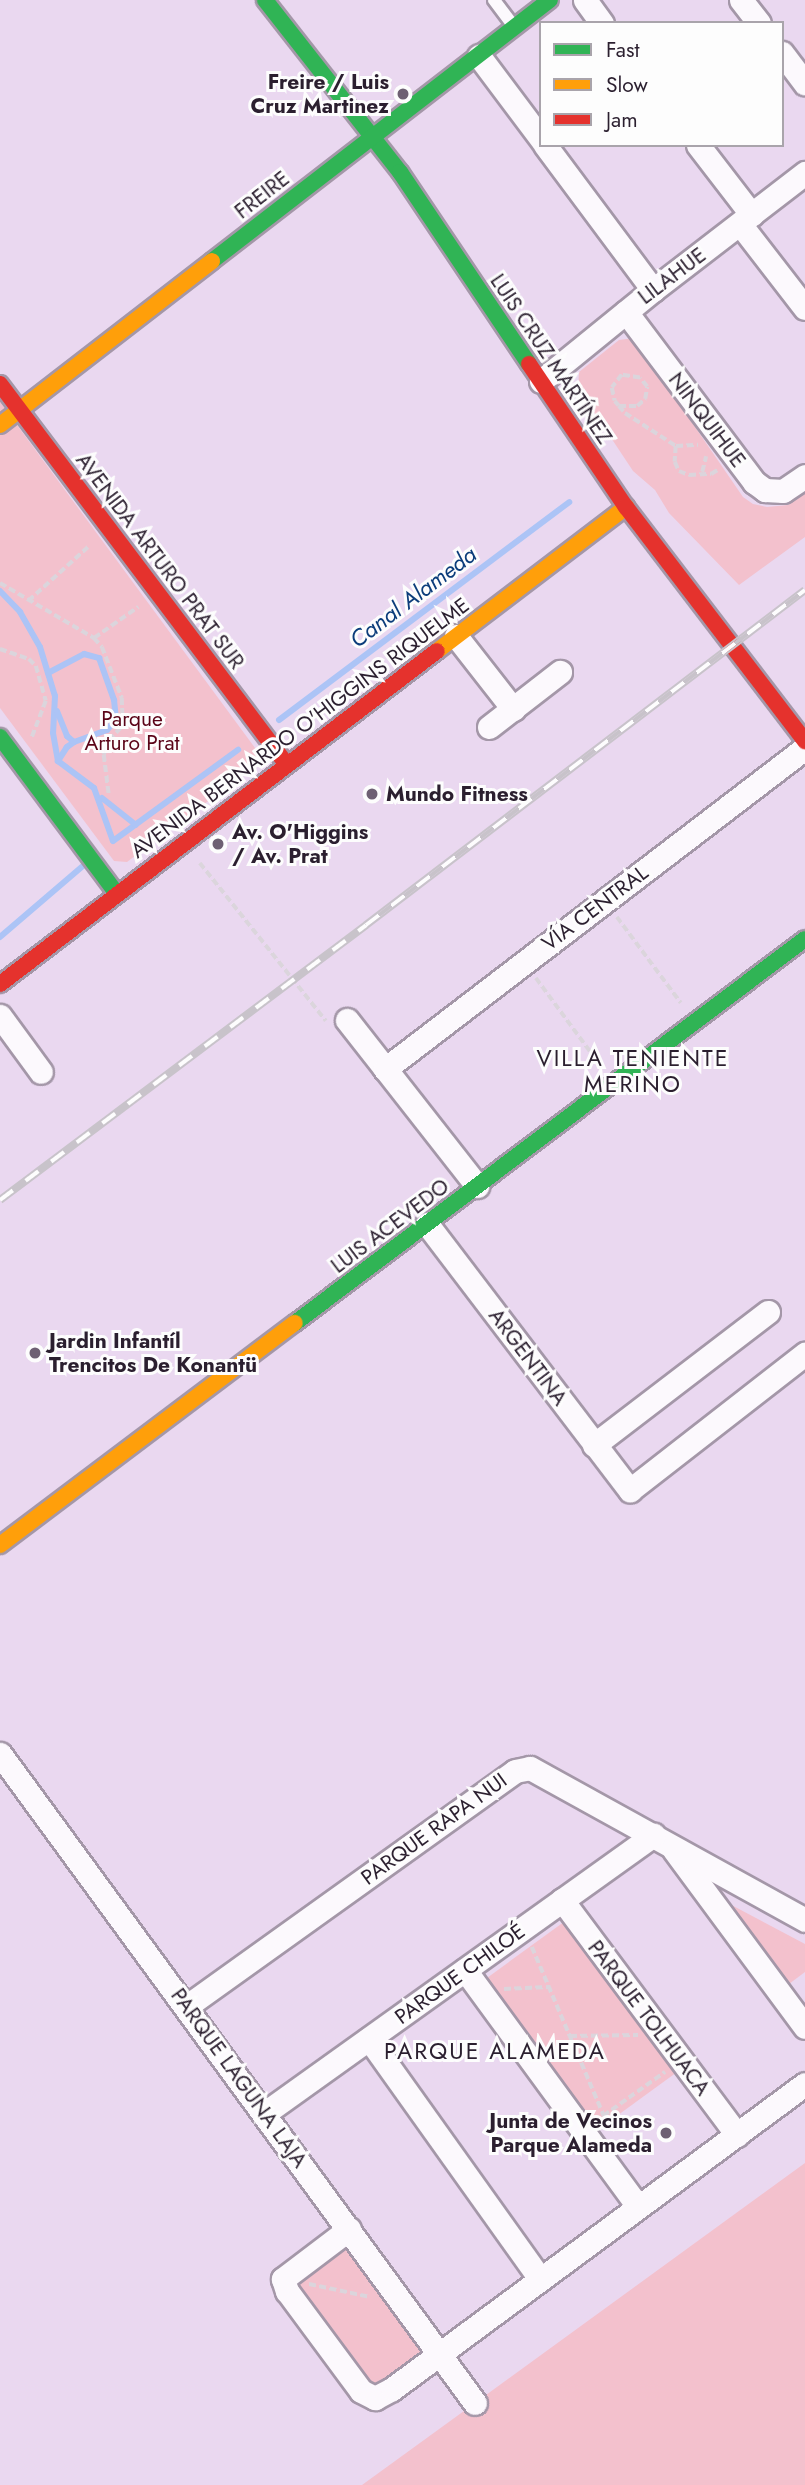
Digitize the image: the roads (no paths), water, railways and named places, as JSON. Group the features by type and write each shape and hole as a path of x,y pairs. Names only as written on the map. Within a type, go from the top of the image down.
{"main road":[{"name":"LUIS CRUZ MARTÍNEZ","path":"265,0 400,172 626,507 805,741"},
{"name":"FREIRE","path":"0,425 550,0"},
{"name":"AVENIDA ARTURO PRAT SUR","path":"0,384 285,764"},
{"name":"AVENIDA BERNARDO O'HIGGINS RIQUELME","path":"0,984 285,764 626,507"},
{"path":"0,737 117,894"},
{"name":"LUIS ACEVEDO","path":"0,1545 615,1085 805,939"}],"street":[{"path":"584,0 600,21"},
{"path":"741,0 757,21"},
{"path":"479,56 539,136"},
{"path":"784,56 805,83"},
{"path":"546,147 653,290"},
{"path":"699,147 805,308"},
{"name":"LILAHUE","path":"541,382 653,290 805,173"},
{"name":"NINQUIHUE","path":"626,312 754,482 765,490 783,491 805,476"},
{"path":"456,636 513,709"},
{"path":"489,727 560,672"},
{"name":"VÍA CENTRAL","path":"385,1069 805,748"},
{"path":"0,1016 41,1072"},
{"path":"347,1020 477,1186"},
{"name":"ARGENTINA","path":"427,1224 630,1490 805,1354"},
{"path":"594,1445 768,1312"},
{"name":"PARQUE LAGUNA LAJA","path":"0,1754 475,2403"},
{"name":"PARQUE RAPA NUI","path":"187,2006 515,1771 530,1768 661,1838 805,1920"},
{"path":"661,1838 805,2027"},
{"name":"PARQUE CHILOÉ","path":"265,2113 562,1900 661,1838"},
{"name":"PARQUE TOLHUACA","path":"562,1900 737,2135"},
{"path":"466,1970 638,2206"},
{"path":"369,2039 540,2279"},
{"path":"349,2229 283,2279 287,2291 361,2391 375,2398 440,2354 805,2084"}],"lane":[{"path":"494,0 514,28"}],"waterway":[{"name":"Canal Alameda","path":"279,720 569,502"},
{"path":"0,591 20,612 40,647 55,696 53,733 58,761 94,788 113,841 238,750"},
{"path":"48,673 84,654 99,658 114,700 116,719 107,730 74,742 67,747 58,761"},
{"path":"57,711 67,736 74,742"},
{"name":"Canal Alameda","path":"102,798 136,825"},
{"path":"0,937 84,865"}],"railway":[{"path":"0,1200 805,590"}],"place":[{"name":"Freire / Luis Cruz Martinez","path":"403,94"},
{"name":"Mundo Fitness","path":"372,794"},
{"name":"Av. O'Higgins / Av. Prat","path":"218,844"},
{"name":"Jardin Infantíl Trencitos De Konantü","path":"35,1353"},
{"name":"Junta de Vecinos Parque Alameda","path":"666,2133"}],"district":[{"name":"VILLA TENIENTE MERINO","path":"633,1071"},
{"name":"PARQUE ALAMEDA","path":"495,2051"}],"park label":[{"name":"Parque Arturo Prat","path":"132,731"}]}
